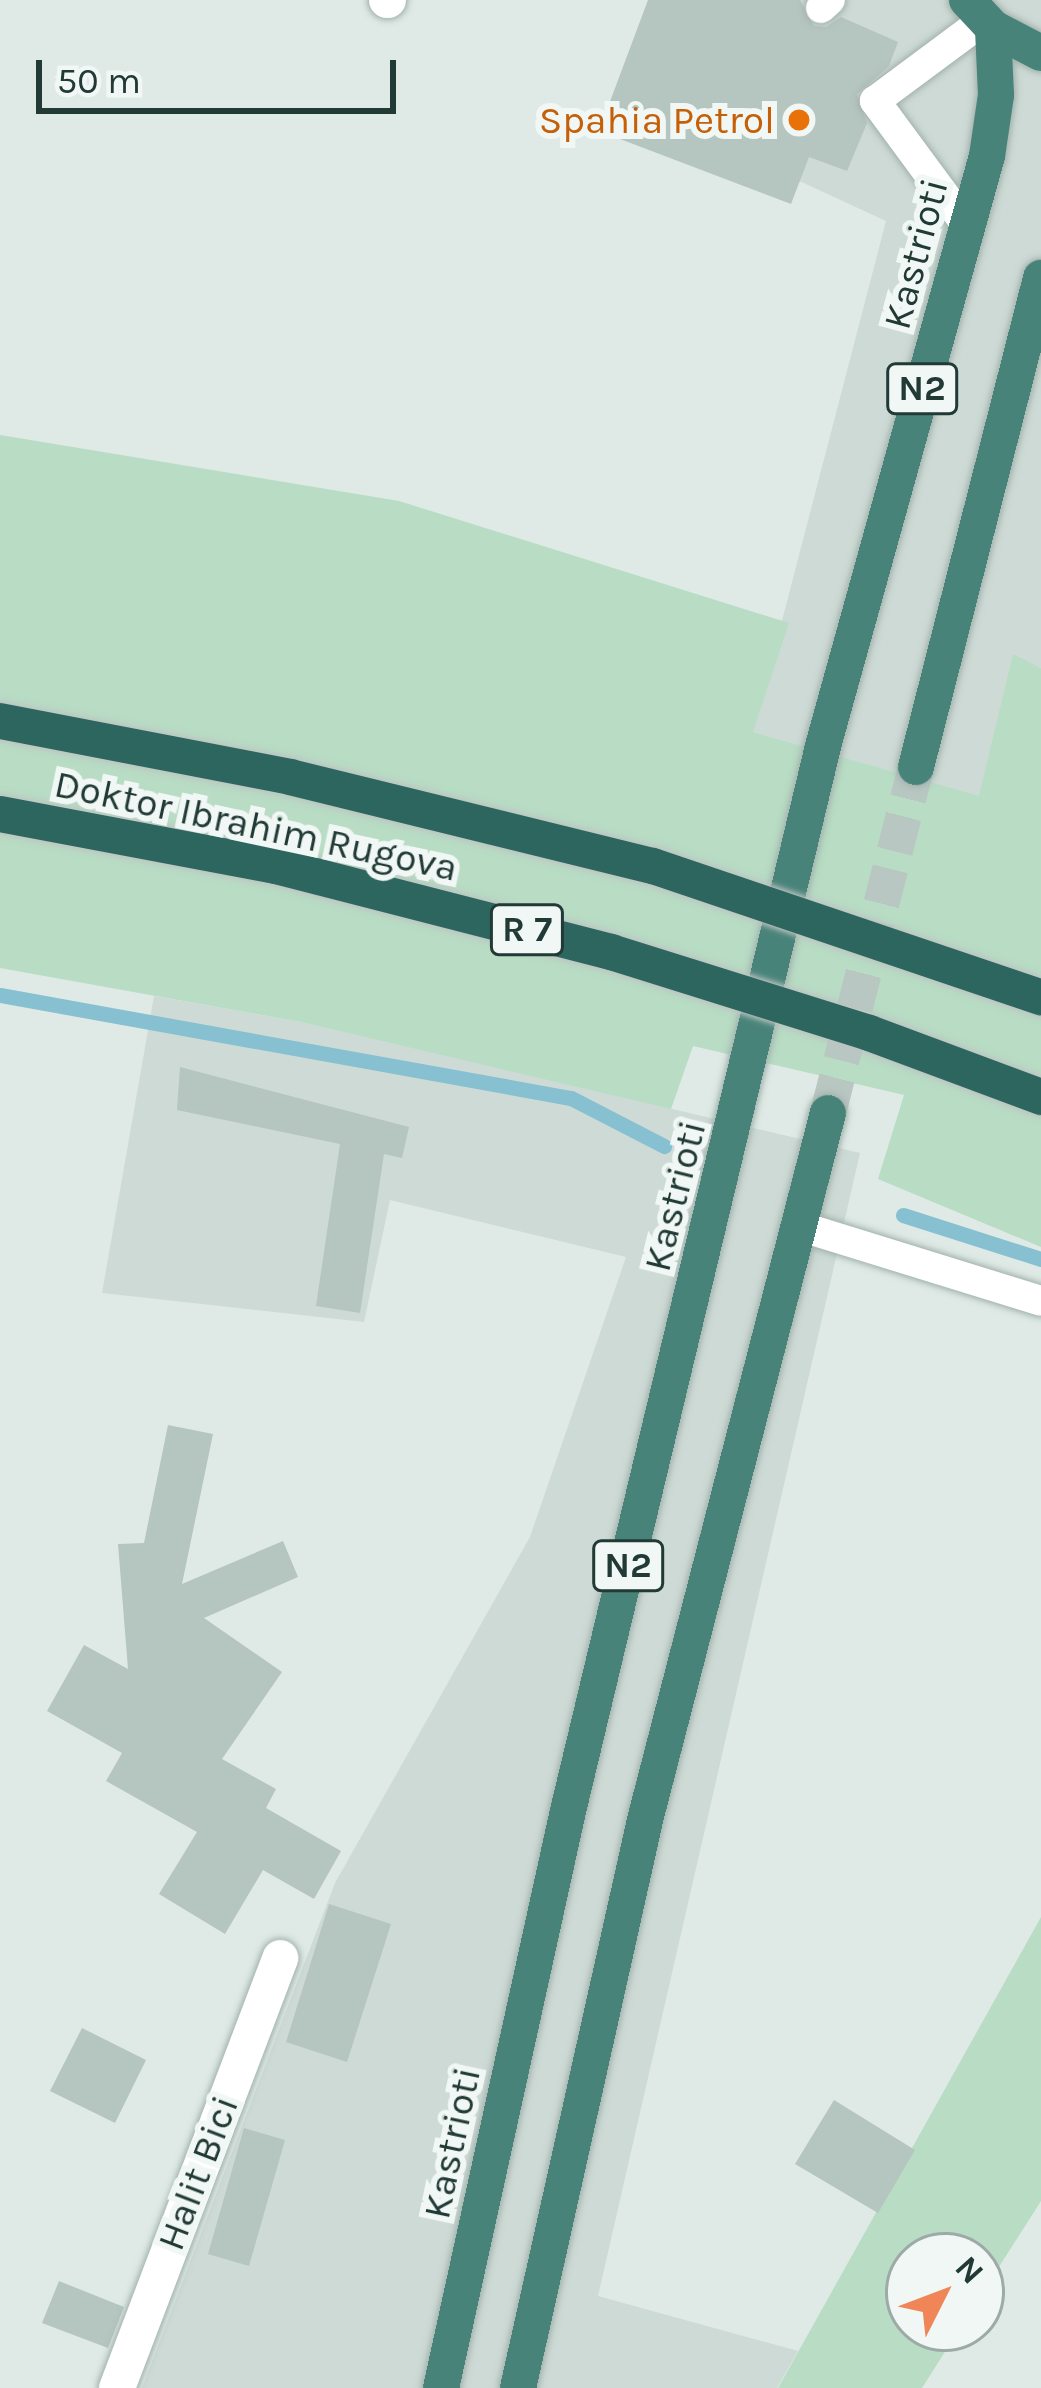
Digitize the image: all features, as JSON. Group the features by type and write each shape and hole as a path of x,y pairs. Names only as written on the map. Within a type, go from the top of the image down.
{"highway":[{"path":"981,16 1041,53"},
{"name":"Kastrioti","path":"441,2388 568,1811 823,746 968,227 996,95 981,16"},
{"name":"N2","path":"916,767 1041,278"},
{"name":"Doktor Ibrahim Rugova","path":"0,721 290,777 653,866 1041,998"},
{"name":"Doktor Ibrahim Rugova","path":"0,814 276,866 611,952 869,1034 1041,1097"},
{"name":"N2","path":"518,2388 646,1816 828,1113"}],"street":[{"name":"Halit Bici","path":"117,2388 280,1958"}],"lane":[{"path":"968,227 875,100 981,16"},
{"path":"799,1226 1041,1301"}],"shaded area":[{"path":"688,0 1041,0 1041,668 1013,655 980,797 753,732 886,221 676,124"},
{"path":"154,996 301,1022 860,1153 598,2296 798,2351 777,2388 142,2388 335,1883 530,1537 626,1257 390,1200 364,1322 102,1293"}],"green space":[{"path":"0,435 399,501 789,623 753,732 979,796 1013,654 1041,668 1041,1247 878,1179 904,1095 693,1046 671,1109 301,1022 0,968"},
{"path":"1041,1917 1041,2201 1005,2257 1005,2232 885,2232 885,2352 945,2352 922,2388 778,2388"}],"building":[{"path":"648,0 800,0 814,26 826,27 841,17 898,42 889,66 857,94 867,123 847,171 809,157 791,204 599,131"},
{"path":"180,1067 409,1127 402,1158 384,1154 360,1313 316,1306 340,1144 177,1110"},
{"path":"168,1425 213,1434 182,1584 283,1541 298,1577 204,1618 282,1672 222,1759 276,1789 266,1808 341,1851 314,1899 263,1870 225,1934 159,1894 197,1832 106,1781 122,1753 47,1711 84,1645 128,1669 118,1544 144,1543"},
{"path":"329,1904 391,1924 347,2062 286,2042"},
{"path":"82,2028 146,2060 115,2123 50,2091"},
{"path":"834,2100 915,2150 878,2213 795,2164"},
{"path":"244,2128 285,2140 249,2266 208,2254"},
{"path":"59,2281 124,2307 108,2348 42,2323"}],"waterway":[{"path":"0,995 571,1098 664,1146"},
{"path":"903,1215 1041,1259"}],"tunnel":[{"path":"828,1113 916,767"}],"place":[{"name":"Spahia Petrol","path":"799,120"}]}
